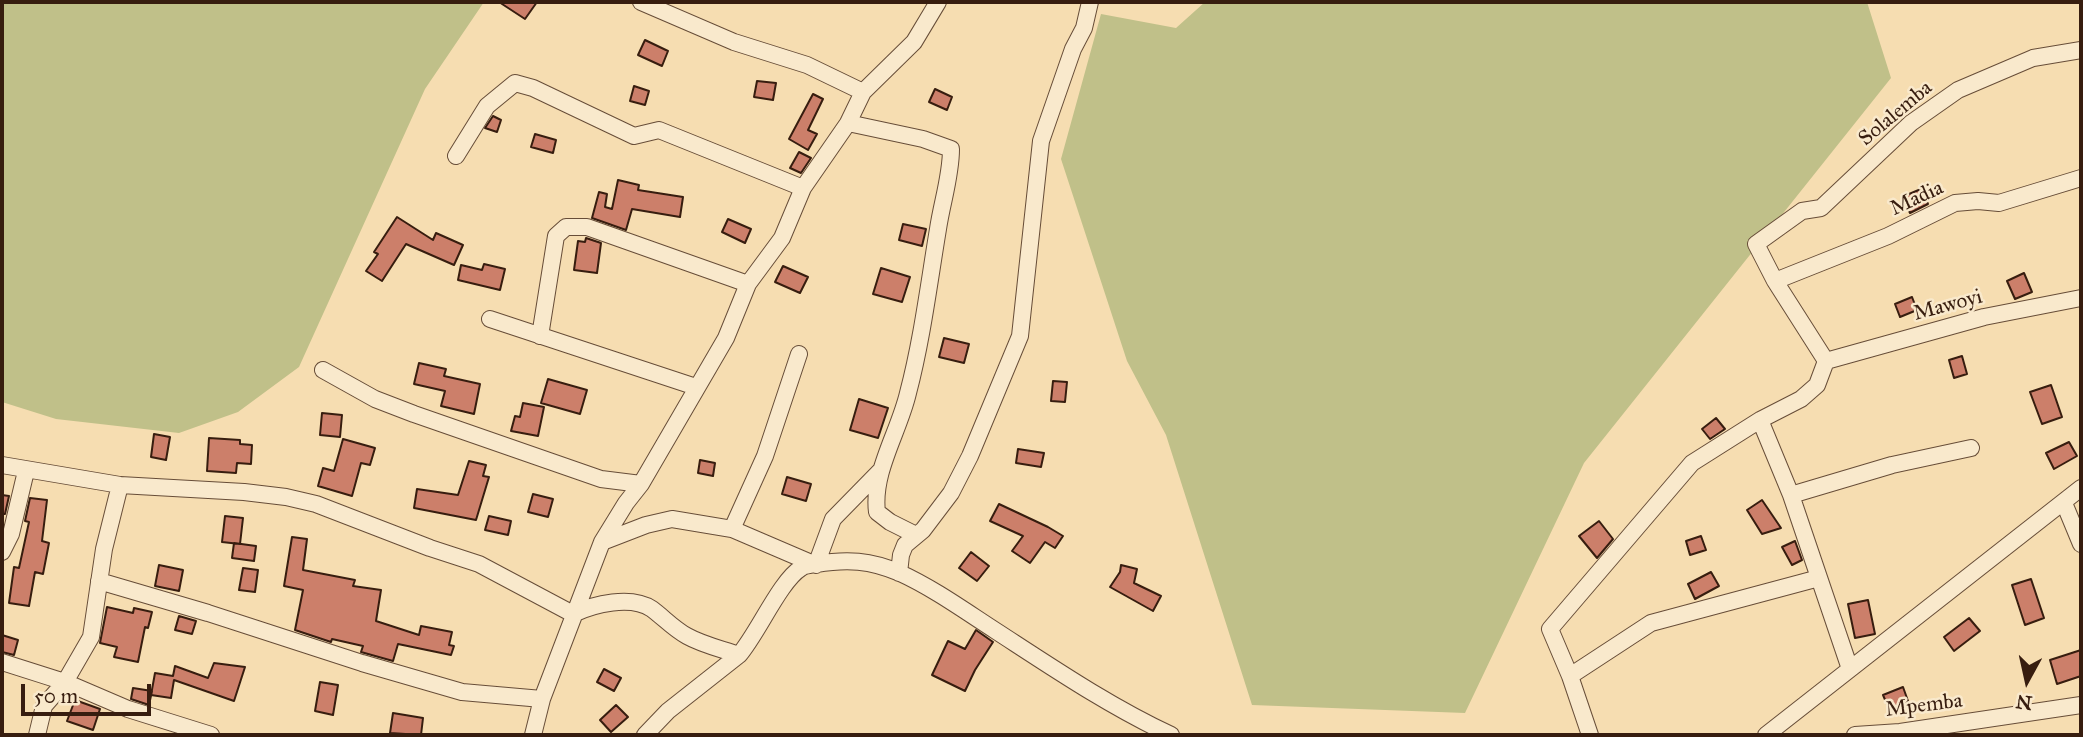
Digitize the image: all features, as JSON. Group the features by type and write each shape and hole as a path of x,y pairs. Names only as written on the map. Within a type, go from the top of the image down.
{"street":[{"path":"641,2 734,42 807,65 863,92"},
{"path":"533,735 542,699 602,542 641,484 726,338 748,284 782,238 803,188 848,123 863,92 914,41 939,2"},
{"path":"899,573 905,545 923,530 951,493 1020,336 1041,141 1073,50 1084,28 1090,2"},
{"name":"Solalemba","path":"1775,281 1756,244 1802,211 1821,208 1911,123 1958,90 2032,58 2081,50"},
{"path":"456,156 487,106 515,83 533,88 634,136 659,130 803,188"},
{"path":"848,123 923,139 951,149 951,163 909,393 881,470 875,500 877,512 916,535"},
{"name":"Madia","path":"1775,281 1888,236 1955,203 2000,203 2081,178"},
{"path":"540,336 556,236 566,227 587,227 748,284"},
{"path":"1590,735 1570,676 1550,629 1692,463 1760,420 1801,399 1817,385 1826,361 1775,281"},
{"name":"Mawoyi","path":"1826,361 1984,317 2081,298"},
{"path":"491,319 696,387"},
{"path":"732,529 765,456 799,354"},
{"path":"323,370 375,399 414,414 601,479 641,484"},
{"path":"1760,420 1791,495 1850,669"},
{"path":"1791,495 1892,466 1971,448"},
{"path":"2,465 120,485 244,492 316,504 479,564 573,614"},
{"path":"816,565 833,519 881,470"},
{"path":"2,552 26,471"},
{"path":"37,735 44,706 65,682 91,637 104,548 120,485"},
{"path":"1766,735 2081,488"},
{"path":"2064,503 2081,544"},
{"path":"602,542 646,525 672,519 732,529 816,565"},
{"path":"645,735 668,710 739,655 784,584 802,566 837,560 866,562 899,573 978,619 1078,684 1136,728 1171,735"},
{"path":"1570,676 1650,624 1819,578"},
{"path":"99,581 208,612 362,663 461,692 542,699"},
{"path":"573,614 591,606 632,601 641,603 696,641 739,655"},
{"path":"2,662 65,682 128,709 211,735"},
{"name":"Mpemba","path":"1856,735 1901,734 2081,705"}],"green space":[{"path":"2,2 484,2 425,89 299,367 238,412 179,433 56,419 2,402"},
{"path":"1205,2 1867,2 1891,78 1584,463 1465,713 1252,705 1166,435 1127,361 1061,159 1101,14 1176,28"}],"building":[{"path":"499,2 537,2 525,19"},
{"path":"645,40 668,51 662,66 638,55"},
{"path":"757,81 776,83 773,100 754,97"},
{"path":"634,86 649,91 645,105 630,101"},
{"path":"935,89 952,97 947,110 929,102"},
{"path":"813,94 823,99 808,130 817,134 808,150 789,139"},
{"path":"493,116 501,120 497,132 485,128"},
{"path":"535,134 556,140 553,153 531,147"},
{"path":"799,152 811,158 801,173 790,168"},
{"path":"618,180 639,185 638,190 683,197 680,217 632,209 626,230 592,218 599,192 607,194 605,207 612,209"},
{"path":"1921,189 1928,204 1910,213 1902,197"},
{"path":"397,217 433,240 436,233 463,245 454,265 406,244 382,281 366,271 378,254 374,252"},
{"path":"728,219 751,229 745,243 722,232"},
{"path":"903,224 926,229 922,246 899,240"},
{"path":"586,238 601,243 597,273 574,270 578,241 585,242"},
{"path":"484,264 505,269 500,290 458,280 461,265 482,270"},
{"path":"783,266 808,277 800,293 775,282"},
{"path":"881,268 910,277 902,302 873,294"},
{"path":"2024,273 2032,292 2015,299 2007,281"},
{"path":"1912,297 1917,310 1900,317 1895,304"},
{"path":"944,338 969,344 964,363 939,357"},
{"path":"1962,356 1967,374 1954,378 1949,360"},
{"path":"419,363 446,369 444,376 480,384 474,414 441,406 445,391 414,384"},
{"path":"548,379 587,390 580,414 541,403"},
{"path":"1053,381 1067,382 1065,402 1051,401"},
{"path":"2051,385 2062,417 2042,424 2030,392"},
{"path":"859,399 888,408 878,438 850,430"},
{"path":"523,403 544,407 538,436 511,431 515,416 520,417"},
{"path":"322,413 342,415 340,437 320,435"},
{"path":"1716,418 1725,429 1710,439 1702,429"},
{"path":"154,434 170,437 166,460 151,457"},
{"path":"209,438 240,440 240,444 252,445 251,464 237,463 236,473 207,471"},
{"path":"343,439 375,448 370,465 361,463 352,496 318,486 323,468 334,471"},
{"path":"2069,442 2077,456 2054,469 2046,453"},
{"path":"1018,449 1044,453 1041,467 1016,463"},
{"path":"700,460 715,463 713,476 698,473"},
{"path":"469,461 486,465 483,476 489,477 476,520 414,508 417,489 458,495"},
{"path":"787,477 811,484 806,501 782,494"},
{"path":"533,494 553,499 548,517 528,512"},
{"path":"2,495 9,496 5,514 2,514"},
{"path":"30,498 47,500 42,541 49,543 43,574 35,572 29,606 9,603 14,567 19,568 29,522 25,521"},
{"path":"1762,500 1781,528 1762,534 1747,510"},
{"path":"999,504 1063,536 1055,548 1045,542 1030,563 1012,551 1023,536 990,521"},
{"path":"225,516 243,518 240,544 222,542"},
{"path":"489,516 511,521 508,535 485,530"},
{"path":"1599,521 1613,539 1597,558 1579,536"},
{"path":"1701,536 1706,550 1690,555 1686,541"},
{"path":"292,537 307,539 303,570 355,580 353,586 381,590 376,621 419,635 421,626 452,632 449,645 454,646 451,655 398,644 393,661 361,652 363,646 332,639 331,642 295,630 303,590 284,586"},
{"path":"1795,541 1802,560 1792,565 1782,547"},
{"path":"234,543 256,546 254,561 232,558"},
{"path":"971,552 989,566 977,581 959,568"},
{"path":"159,565 183,570 179,591 155,586"},
{"path":"1121,565 1137,569 1134,583 1161,596 1153,611 1110,587 1120,572"},
{"path":"243,568 258,570 255,592 239,590"},
{"path":"1711,572 1719,586 1695,599 1688,584"},
{"path":"2031,579 2044,618 2025,625 2012,585"},
{"path":"1868,600 1875,634 1855,638 1848,604"},
{"path":"107,607 133,613 134,608 152,612 148,628 145,627 138,662 114,657 117,647 100,643"},
{"path":"179,616 196,621 192,634 175,630"},
{"path":"1969,618 1980,631 1954,651 1944,637"},
{"path":"976,630 993,642 965,691 932,675 948,641 965,649"},
{"path":"2,635 18,640 14,655 2,652"},
{"path":"2081,650 2081,676 2057,684 2050,660"},
{"path":"214,663 245,667 234,701 174,680 171,698 151,695 155,673 173,676 175,666 208,678"},
{"path":"604,669 621,678 614,691 597,682"},
{"path":"320,682 338,685 333,715 315,711"},
{"path":"1903,687 1908,701 1889,709 1883,695"},
{"path":"133,688 152,691 149,705 131,699"},
{"path":"75,700 100,709 93,730 67,721"},
{"path":"616,705 628,717 611,732 600,720"},
{"path":"393,713 423,718 421,735 390,733"}]}
